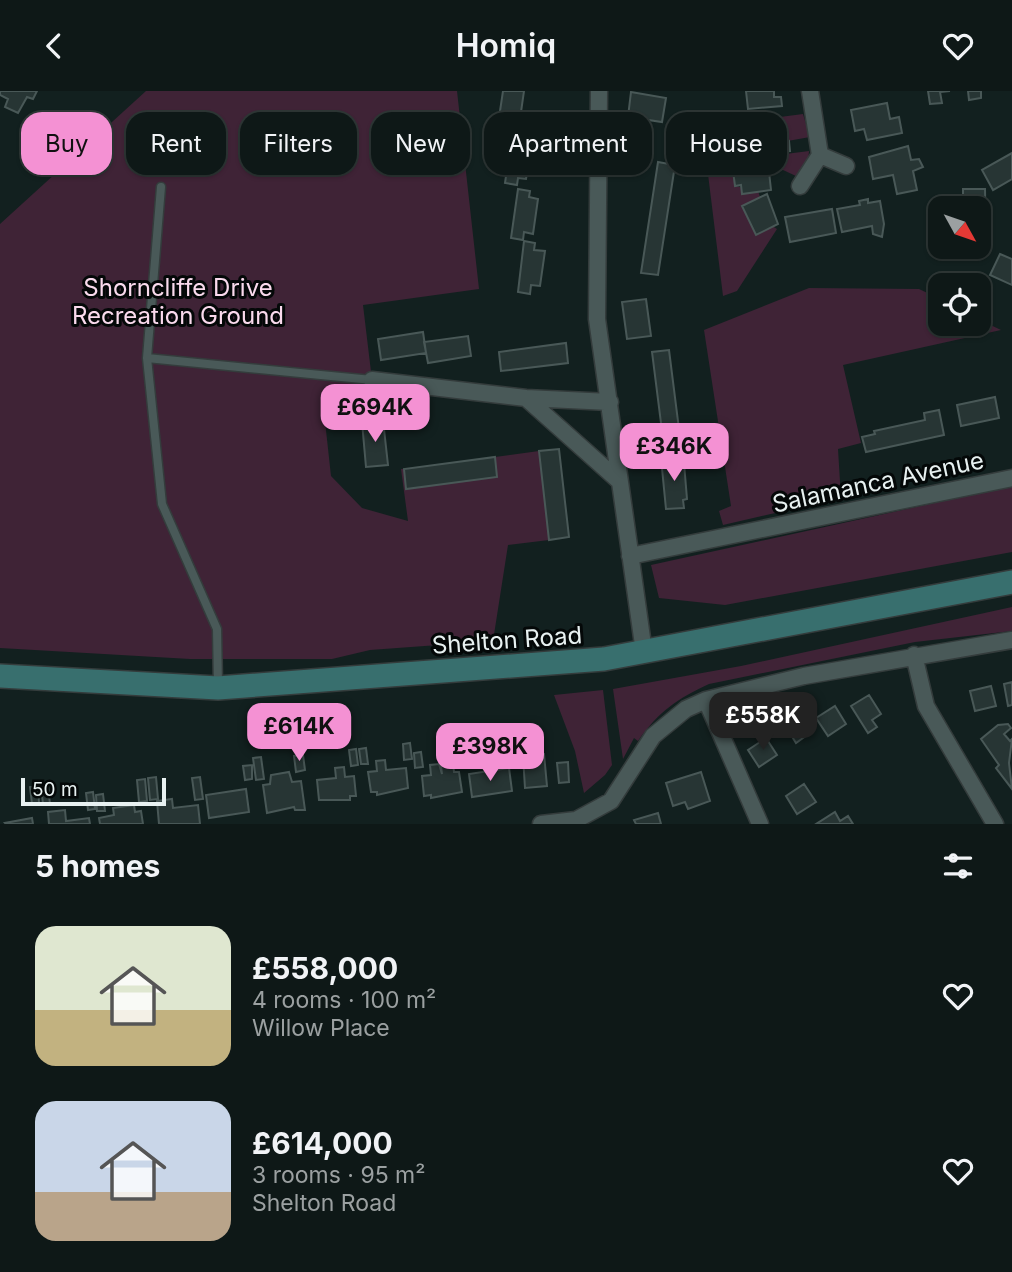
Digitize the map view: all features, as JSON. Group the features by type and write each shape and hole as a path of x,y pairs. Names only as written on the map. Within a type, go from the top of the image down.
{"main road":[{"name":"Shelton Road","path":"0,676 219,688 604,659 1012,582"}],"street":[{"path":"600,91 597,319 644,652"},
{"path":"800,186 820,155 810,91"},
{"path":"820,155 846,166"},
{"path":"372,380 526,398 610,403"},
{"path":"526,398 618,480"},
{"name":"Salamanca Avenue","path":"630,556 1012,478"},
{"path":"541,824 576,820 611,800 653,736 686,709 706,700 804,676 1012,640"},
{"path":"915,655 921,693 930,713 995,824"},
{"path":"706,700 760,824"}],"lane":[{"path":"160,187 147,358 162,504 217,629 219,688"},
{"path":"147,358 372,380"}],"green space":[{"name":"Shorncliffe Drive Recreation Ground","path":"146,91 457,91 459,112 371,112 371,175 466,175 479,289 363,305 372,380 371,397 323,403 331,476 362,508 408,521 401,469 404,469 407,489 497,477 495,457 539,451 549,540 508,545 493,641 370,650 332,659 190,659 0,648 0,224 54,175 112,175 112,122"},
{"path":"803,114 810,137 787,141 787,116"},
{"path":"809,151 808,163 796,176 787,172 787,154"},
{"path":"708,175 734,175 735,186 758,191 760,197 742,206 777,229 737,291 723,296"},
{"path":"809,288 919,289 928,293 928,336 974,336 843,365 861,443 838,449 841,498 723,525 719,511 731,506 704,330"},
{"path":"991,325 1001,330 991,332"},
{"path":"1012,486 1012,552 725,605 659,598 651,565"},
{"path":"1012,607 1012,631 915,642 709,684 687,695 661,714 638,741 634,738 623,759 613,689 741,666"},
{"path":"603,690 612,765 605,775 584,793 575,751 554,695"}],"building":[{"path":"0,91 37,91 33,99 27,97 18,113 5,107 8,99 0,95"},
{"path":"503,91 524,91 521,112 500,112"},
{"path":"746,91 774,91 774,97 781,97 782,106 748,109"},
{"path":"928,91 950,91 940,92 942,103 930,104"},
{"path":"968,91 981,91 981,98 969,100"},
{"path":"631,92 666,98 662,122 652,121 652,112 629,112"},
{"path":"887,103 890,119 899,117 902,133 867,140 864,129 855,131 851,110"},
{"path":"908,146 911,160 919,159 923,167 913,171 917,190 897,194 893,175 873,179 869,157"},
{"path":"1012,153 1012,179 993,190 982,170"},
{"path":"658,162 666,163 666,175 673,175 658,275 641,273"},
{"path":"506,175 527,175 526,179 518,178 517,185 505,183"},
{"path":"734,175 769,175 771,190 742,194 741,185 735,186"},
{"path":"518,189 530,191 529,197 538,199 533,234 524,232 523,240 511,238"},
{"path":"963,189 985,189 985,196 963,196"},
{"path":"767,194 778,224 756,235 742,206"},
{"path":"868,199 868,203 880,201 884,224 882,237 873,234 872,226 842,232 837,209 860,205 859,201"},
{"path":"832,209 836,233 790,242 785,217"},
{"path":"524,241 535,243 534,250 545,251 540,286 531,285 530,294 518,292"},
{"path":"1000,254 1012,259 1012,285 991,275"},
{"path":"646,299 651,336 627,339 622,302"},
{"path":"423,332 426,353 381,360 378,339"},
{"path":"468,336 471,356 428,363 424,342"},
{"path":"566,343 568,363 501,371 499,352"},
{"path":"669,350 680,437 663,439 652,352"},
{"path":"995,397 999,418 961,426 957,405"},
{"path":"939,410 944,435 866,452 862,437 875,434 874,431 925,420 924,413"},
{"path":"383,420 388,465 366,467 362,422"},
{"path":"559,449 569,537 549,540 539,451"},
{"path":"678,456 679,463 684,463 687,499 683,500 684,508 666,509 661,458"},
{"path":"495,457 497,477 406,489 404,469"},
{"path":"1012,682 1012,705 1008,706 1004,684"},
{"path":"991,686 996,706 975,711 970,691"},
{"path":"869,695 881,714 872,720 877,727 868,733 851,706"},
{"path":"835,706 846,724 828,736 816,718"},
{"path":"803,713 814,730 796,743 785,725"},
{"path":"1008,724 1011,728 1004,734 1010,741 1012,739 1009,763 1012,789 996,768 999,765 981,739 998,725"},
{"path":"766,738 777,755 759,767 748,750"},
{"path":"517,740 519,755 512,756 510,741"},
{"path":"410,743 412,759 404,760 403,744"},
{"path":"466,745 473,745 475,760 468,761"},
{"path":"366,748 368,764 361,764 359,749"},
{"path":"356,749 358,765 351,766 349,750"},
{"path":"530,751 535,755 544,754 547,786 525,788 523,756 524,752"},
{"path":"421,752 423,767 415,768 414,753"},
{"path":"303,755 305,770 296,772 294,756"},
{"path":"261,757 264,779 256,780 253,758"},
{"path":"385,760 386,770 406,768 408,788 377,795 377,792 371,792 368,772 377,771 376,761"},
{"path":"568,762 569,782 559,783 557,763"},
{"path":"453,763 454,772 459,772 462,792 431,798 431,795 424,796 422,776 431,775 430,765 439,764 442,774 441,765"},
{"path":"252,765 252,779 245,780 243,766"},
{"path":"344,767 345,777 354,776 356,796 350,796 350,800 319,800 317,780 336,778 335,768"},
{"path":"509,768 512,791 472,797 469,774"},
{"path":"289,772 292,782 301,781 305,810 295,810 294,807 267,813 263,785 270,784 271,775"},
{"path":"701,772 710,801 688,809 685,802 673,806 666,783"},
{"path":"156,777 158,799 150,800 148,778"},
{"path":"200,777 203,799 195,800 192,778"},
{"path":"145,779 147,801 139,802 137,780"},
{"path":"804,784 816,802 797,814 786,796"},
{"path":"38,786 39,803 32,804 30,787"},
{"path":"41,787 48,787 50,804 43,804"},
{"path":"246,789 249,812 209,818 206,795"},
{"path":"93,792 95,809 88,810 86,793"},
{"path":"103,794 105,811 97,811 96,795"},
{"path":"172,799 173,808 198,805 200,824 159,824 157,801"},
{"path":"134,805 135,812 141,811 143,824 100,824 99,818 114,815 113,808"},
{"path":"65,810 66,821 89,818 90,824 49,824 48,812"},
{"path":"835,812 840,821 848,816 853,824 816,824"},
{"path":"658,813 661,824 636,824 634,820"},
{"path":"32,818 33,824 5,823"}]}
